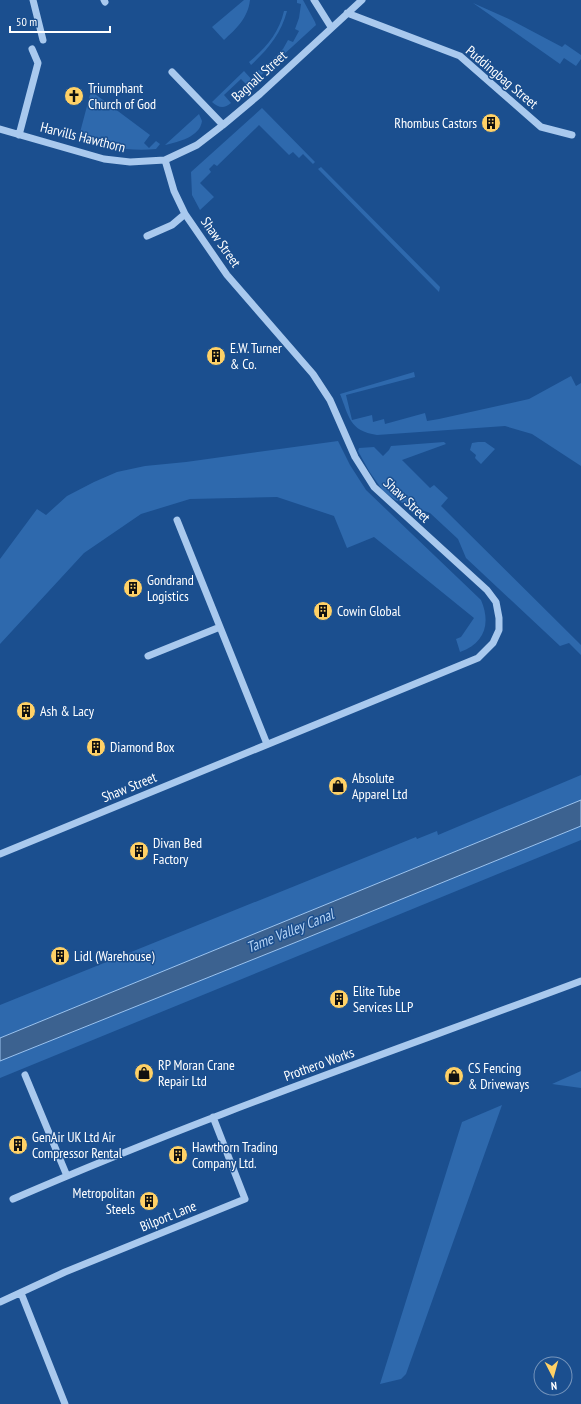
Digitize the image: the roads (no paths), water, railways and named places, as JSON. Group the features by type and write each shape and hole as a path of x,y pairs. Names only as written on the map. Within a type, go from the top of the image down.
{"street":[{"path":"33,0 43,40"},
{"path":"314,0 331,27"},
{"name":"Bagnall Street","path":"165,160 197,145 223,125 260,94 362,0"},
{"name":"Puddingbag Street","path":"347,13 460,56 541,127 572,135"},
{"name":"Harvills Hawthorn","path":"19,135 38,63 32,49"},
{"path":"172,72 223,125"},
{"name":"Harvills Hawthorn","path":"0,129 104,158 130,162 165,160"},
{"name":"Shaw Street","path":"0,854 478,658 493,643 499,630 499,618 496,602 487,590 374,487 355,457 330,400 313,374 227,275 185,214 174,191 165,160"},
{"path":"147,236 172,225 185,214"},
{"path":"177,520 267,744"},
{"path":"148,656 220,627"},
{"name":"Prothero Works","path":"12,1199 214,1118 581,981"},
{"path":"25,1075 67,1176"},
{"name":"Bilport Lane","path":"0,1302 64,1272 245,1199 214,1118"},
{"path":"21,1293 65,1404"}],"water":[{"name":"Tame Valley Canal","path":"581,800 581,826 0,1061 0,1038"}],"place":[{"name":"Triumphant Church of God","path":"74,96"},
{"name":"Rhombus Castors","path":"491,123"},
{"name":"E.W. Turner & Co.","path":"216,356"},
{"name":"Gondrand Logistics","path":"133,588"},
{"name":"Cowin Global","path":"323,611"},
{"name":"Ash & Lacy","path":"26,711"},
{"name":"Diamond Box","path":"96,747"},
{"name":"Absolute Apparel Ltd","path":"338,786"},
{"name":"Divan Bed Factory","path":"139,851"},
{"name":"Lidl (Warehouse)","path":"60,956"},
{"name":"Elite Tube Services LLP","path":"339,999"},
{"name":"RP Moran Crane Repair Ltd","path":"144,1073"},
{"name":"CS Fencing & Driveways","path":"454,1076"},
{"name":"GenAir UK Ltd Air Compressor Rental","path":"18,1145"},
{"name":"Hawthorn Trading Company Ltd.","path":"178,1155"},
{"name":"Metropolitan Steels","path":"149,1201"}]}
